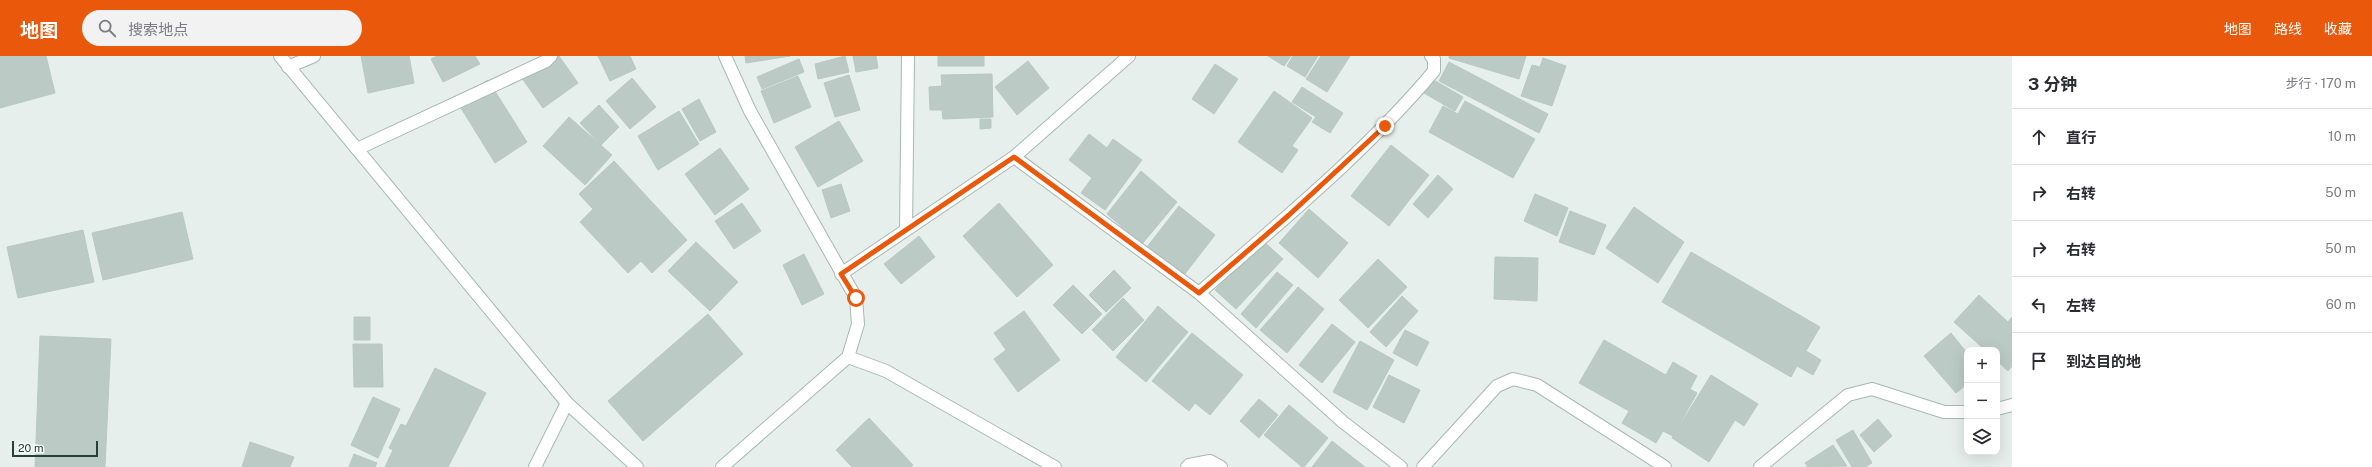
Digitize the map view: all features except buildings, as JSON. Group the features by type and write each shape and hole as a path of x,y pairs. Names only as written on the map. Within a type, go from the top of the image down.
{"street":[{"path":"280,56 567,403 637,467"},
{"path":"288,67 314,56"},
{"path":"357,149 546,61 551,56"},
{"path":"722,467 848,357 858,324 856,298 841,274 750,111 725,56"},
{"path":"906,230 908,56"},
{"path":"841,274 1014,157 1129,56"},
{"path":"1199,293 1289,215 1402,108 1434,70 1434,59 1432,56"},
{"path":"1014,157 1199,293 1343,422 1401,467"},
{"path":"848,357 886,371 1055,467"},
{"path":"1423,467 1497,386 1513,379 1537,385 1665,467"},
{"path":"1760,467 1848,395 1872,390 1944,412 1964,412"},
{"path":"535,467 567,403"},
{"path":"2000,408 2012,404"},
{"path":"1187,467 1189,465 1210,461 1221,467"}],"route":[{"path":"856,298 841,274 1014,157 1199,293 1289,215 1385,126"}]}
